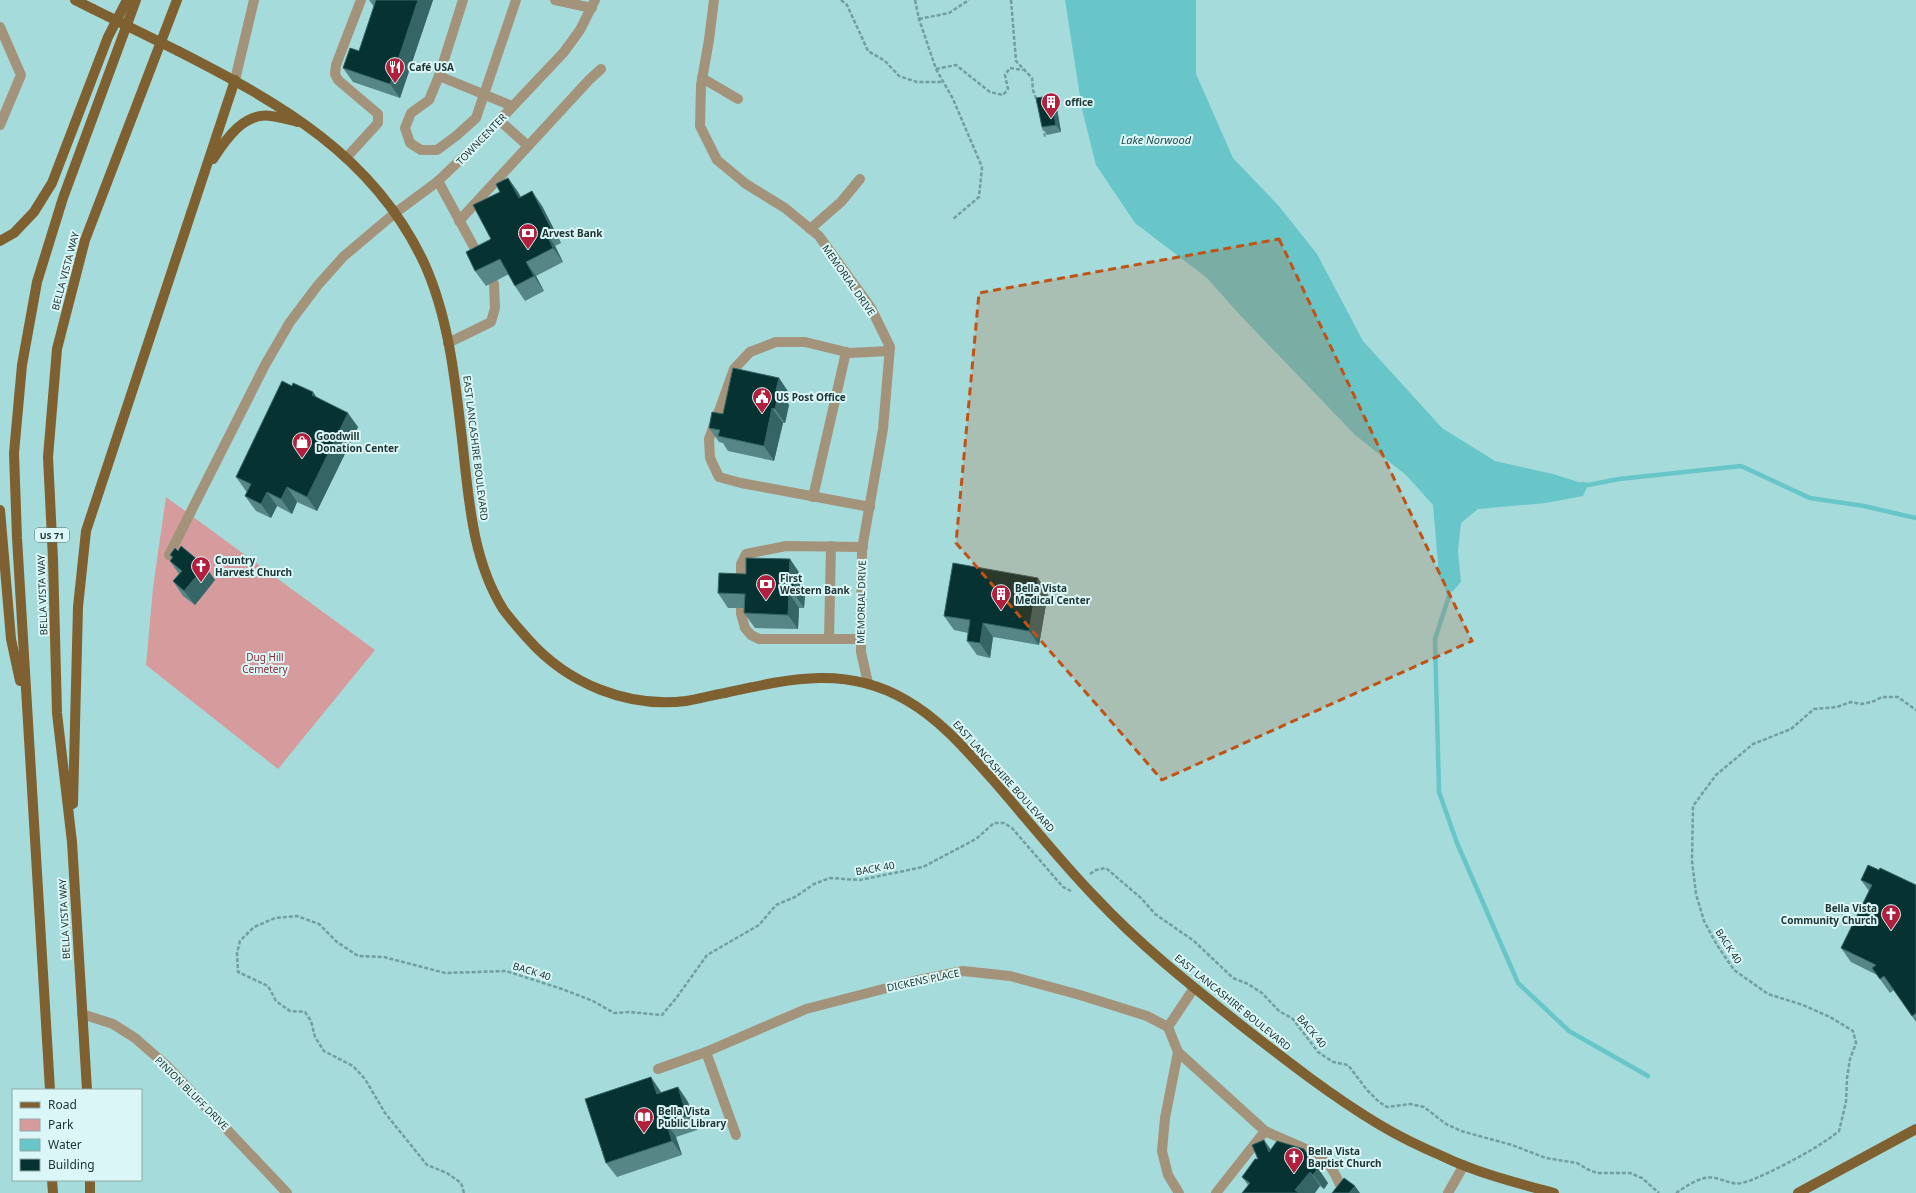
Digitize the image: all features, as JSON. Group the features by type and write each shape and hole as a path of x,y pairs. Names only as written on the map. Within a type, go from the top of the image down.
{"main road":[{"name":"EAST LANCASHIRE BOULEVARD","path":"75,0 235,80 307,124 370,181 395,213 411,238 427,269 454,366 471,518 485,572 504,610 531,643 559,669 593,688 626,699 648,701 685,701 781,681 816,678 848,678 868,682 905,699 938,722 963,746 1094,897 1134,936 1194,988 1290,1064 1382,1126 1447,1159 1512,1182 1554,1193"},
{"path":"0,241 14,233 34,212 52,183 108,37 127,0"},
{"name":"BELLA VISTA WAY","path":"50,1089 27,709 14,453 22,365 37,282 61,206 136,0"},
{"name":"BELLA VISTA WAY","path":"86,1089 72,842 57,714 53,559 48,457 57,349 85,240 177,0"},
{"path":"72,842 78,607 86,531 235,80"},
{"path":"205,171 227,137 251,117 270,116 307,124"},
{"path":"0,510 11,639 27,709"},
{"path":"1798,1193 1916,1129"},
{"path":"52,1181 53,1193"},
{"path":"90,1181 90,1193"}],"street":[{"path":"235,80 254,0"},
{"path":"346,158 378,123 378,114 338,80 335,74 336,65 361,0"},
{"path":"463,0 439,76 429,100 411,113 405,128 410,142 422,150 437,150 456,136 476,118 516,0"},
{"path":"555,0 593,4"},
{"name":"MEMORIAL DRIVE","path":"714,0 702,78 700,126 717,160 746,184 785,208 819,236 871,308 890,347 883,429 863,547 861,652 868,682"},
{"name":"TOWNCENTER","path":"169,555 265,365 290,322 318,285 344,256 395,213 438,181 499,120 564,52 580,30 593,4"},
{"path":"0,27 21,75 0,125"},
{"path":"459,221 589,80 601,69"},
{"path":"439,76 484,96 512,106"},
{"path":"702,78 738,99"},
{"path":"499,120 528,146"},
{"path":"810,229 841,202 860,179"},
{"path":"438,181 494,284 495,308 491,322 448,343"},
{"path":"870,507 741,483 719,477 710,458 709,439 734,369 750,352 776,342 805,342 846,352 889,351"},
{"path":"813,496 846,352"},
{"path":"861,639 759,639 751,635 745,628 740,614 741,564 746,554 766,548 786,546 863,547"},
{"path":"829,638 831,546"},
{"name":"DICKENS PLACE","path":"658,1069 706,1052 806,1009 900,984 963,971 1010,976 1080,995 1147,1016 1168,1027"},
{"path":"1194,988 1168,1027 1178,1052 1265,1131 1313,1153 1328,1164 1337,1176 1345,1193"},
{"name":"PINION BLUFF DRIVE","path":"82,1014 113,1024 135,1038 166,1065 287,1193"},
{"path":"706,1052 736,1135"},
{"path":"1178,1052 1165,1118 1162,1151 1168,1175 1179,1193"},
{"path":"1216,1193 1265,1131"},
{"path":"1448,1193 1464,1165"}],"path":[{"path":"841,0 847,5 868,51 885,61 899,76 917,82 944,82"},
{"path":"915,0 919,19 936,68 959,114 982,167 978,198 953,219"},
{"path":"919,19 949,13 969,0"},
{"path":"1011,0 1016,60 1023,70 1032,78 1033,90 1038,105"},
{"path":"936,68 956,65 990,92 1003,95 1008,89 1005,75 1010,68 1023,70"},
{"path":"1042,124 1045,137"},
{"name":"BACK 40","path":"1676,1193 1692,1182 1714,1177 1727,1183 1741,1183 1756,1178 1807,1154 1840,1131 1846,1102 1847,1078 1850,1059 1856,1043 1853,1031 1844,1024 1803,1005 1768,994 1734,970 1716,945 1704,921 1696,894 1692,861 1693,806 1716,775 1753,744 1791,728 1814,709 1837,707 1852,702 1862,704 1872,702 1882,697 1898,697 1916,710"},
{"name":"BACK 40","path":"464,1193 461,1183 447,1173 427,1165 385,1113 365,1080 353,1066 324,1051 315,1037 311,1021 304,1012 290,1011 276,1001 268,986 238,972 237,953 240,941 254,926 275,918 297,916 320,924 337,942 358,956 384,957 445,974 506,971 562,989 593,1001 614,1013 629,1012 662,1015 707,955 759,925 776,905 794,897 814,884 830,878 860,880 923,866 976,839 994,823 1004,823 1012,828 1063,887 1072,892 1076,888"},
{"name":"BACK 40","path":"1087,876 1096,870 1106,868 1142,899 1155,914 1194,941 1234,978 1248,984 1262,993 1279,1011 1293,1019 1318,1052 1333,1062 1348,1065 1367,1090 1379,1102 1387,1107 1410,1104 1424,1107 1446,1124 1461,1131 1512,1145 1546,1158 1577,1163 1597,1173 1630,1173 1642,1178 1659,1193"}],"highlighted area":[{"path":"1279,239 1472,641 1162,780 956,543 979,293"}],"green space":[{"name":"Dug Hill Cemetery","path":"166,497 375,650 278,769 146,665 153,588"}],"water":[{"name":"Lake Norwood","path":"1065,0 1196,0 1196,74 1233,158 1278,205 1317,254 1363,341 1442,428 1495,461 1553,474 1588,485 1583,496 1546,503 1478,509 1461,523 1458,551 1461,582 1452,592 1439,576 1433,505 1406,475 1355,435 1240,315 1207,278 1135,223 1096,165 1082,109"}],"building":[{"path":"376,0 418,0 390,84 343,68 350,48 359,51"},
{"path":"1050,96 1056,125 1042,127 1036,98"},
{"name":"Arvest Bank","path":"508,178 519,198 532,191 551,228 545,231 553,248 526,262 534,276 515,286 500,259 475,271 466,252 491,239 473,205 500,192 496,184"},
{"path":"733,368 779,378 776,390 779,391 775,409 772,408 764,446 718,436 720,430 709,428 712,412 723,414"},
{"name":"Goodwill Donation Center","path":"282,381 292,386 293,383 313,392 312,395 348,413 307,497 287,487 281,499 267,492 261,504 245,496 251,484 236,477"},
{"path":"181,546 205,566 184,591 173,581 182,571 170,561 173,557 170,555 175,548 178,551"},
{"path":"746,558 790,559 789,580 794,580 794,593 789,593 788,615 744,613 745,594 718,593 719,573 746,574"},
{"name":"Bella Vista Medical Center","path":"953,563 1038,578 1029,631 983,623 980,643 967,641 970,620 944,616"},
{"name":"Bella Vista Community Church","path":"1868,865 1879,870 1880,868 1916,885 1916,1013 1912,1016 1884,976 1880,979 1872,968 1876,965 1841,948 1872,885 1861,880"},
{"name":"Bella Vista Public Library","path":"651,1077 657,1094 678,1087 687,1116 666,1122 672,1141 606,1163 585,1099"},
{"path":"1264,1140 1269,1152 1277,1141 1304,1149 1318,1168 1313,1175 1310,1172 1295,1190 1299,1193 1242,1193 1250,1183 1242,1177 1255,1159 1258,1159 1252,1145"},
{"path":"1344,1178 1355,1186 1349,1193 1332,1193"}],"waterway":[{"path":"1582,484 1588,485 1619,479 1741,466 1810,498 1864,506 1916,518"},
{"path":"1447,582 1449,596 1435,639 1439,792 1457,843 1518,983 1569,1031 1648,1076"}],"place":[{"name":"Café USA","path":"395,84"},
{"name":"office","path":"1051,119"},
{"name":"Arvest Bank","path":"528,250"},
{"name":"US Post Office","path":"762,414"},
{"name":"Goodwill Donation Center","path":"302,459"},
{"name":"Country Harvest Church","path":"201,583"},
{"name":"First Western Bank","path":"766,601"},
{"name":"Bella Vista Medical Center","path":"1001,611"},
{"name":"Bella Vista Community Church","path":"1891,931"},
{"name":"Bella Vista Public Library","path":"644,1134"},
{"name":"Bella Vista Baptist Church","path":"1294,1174"}]}
